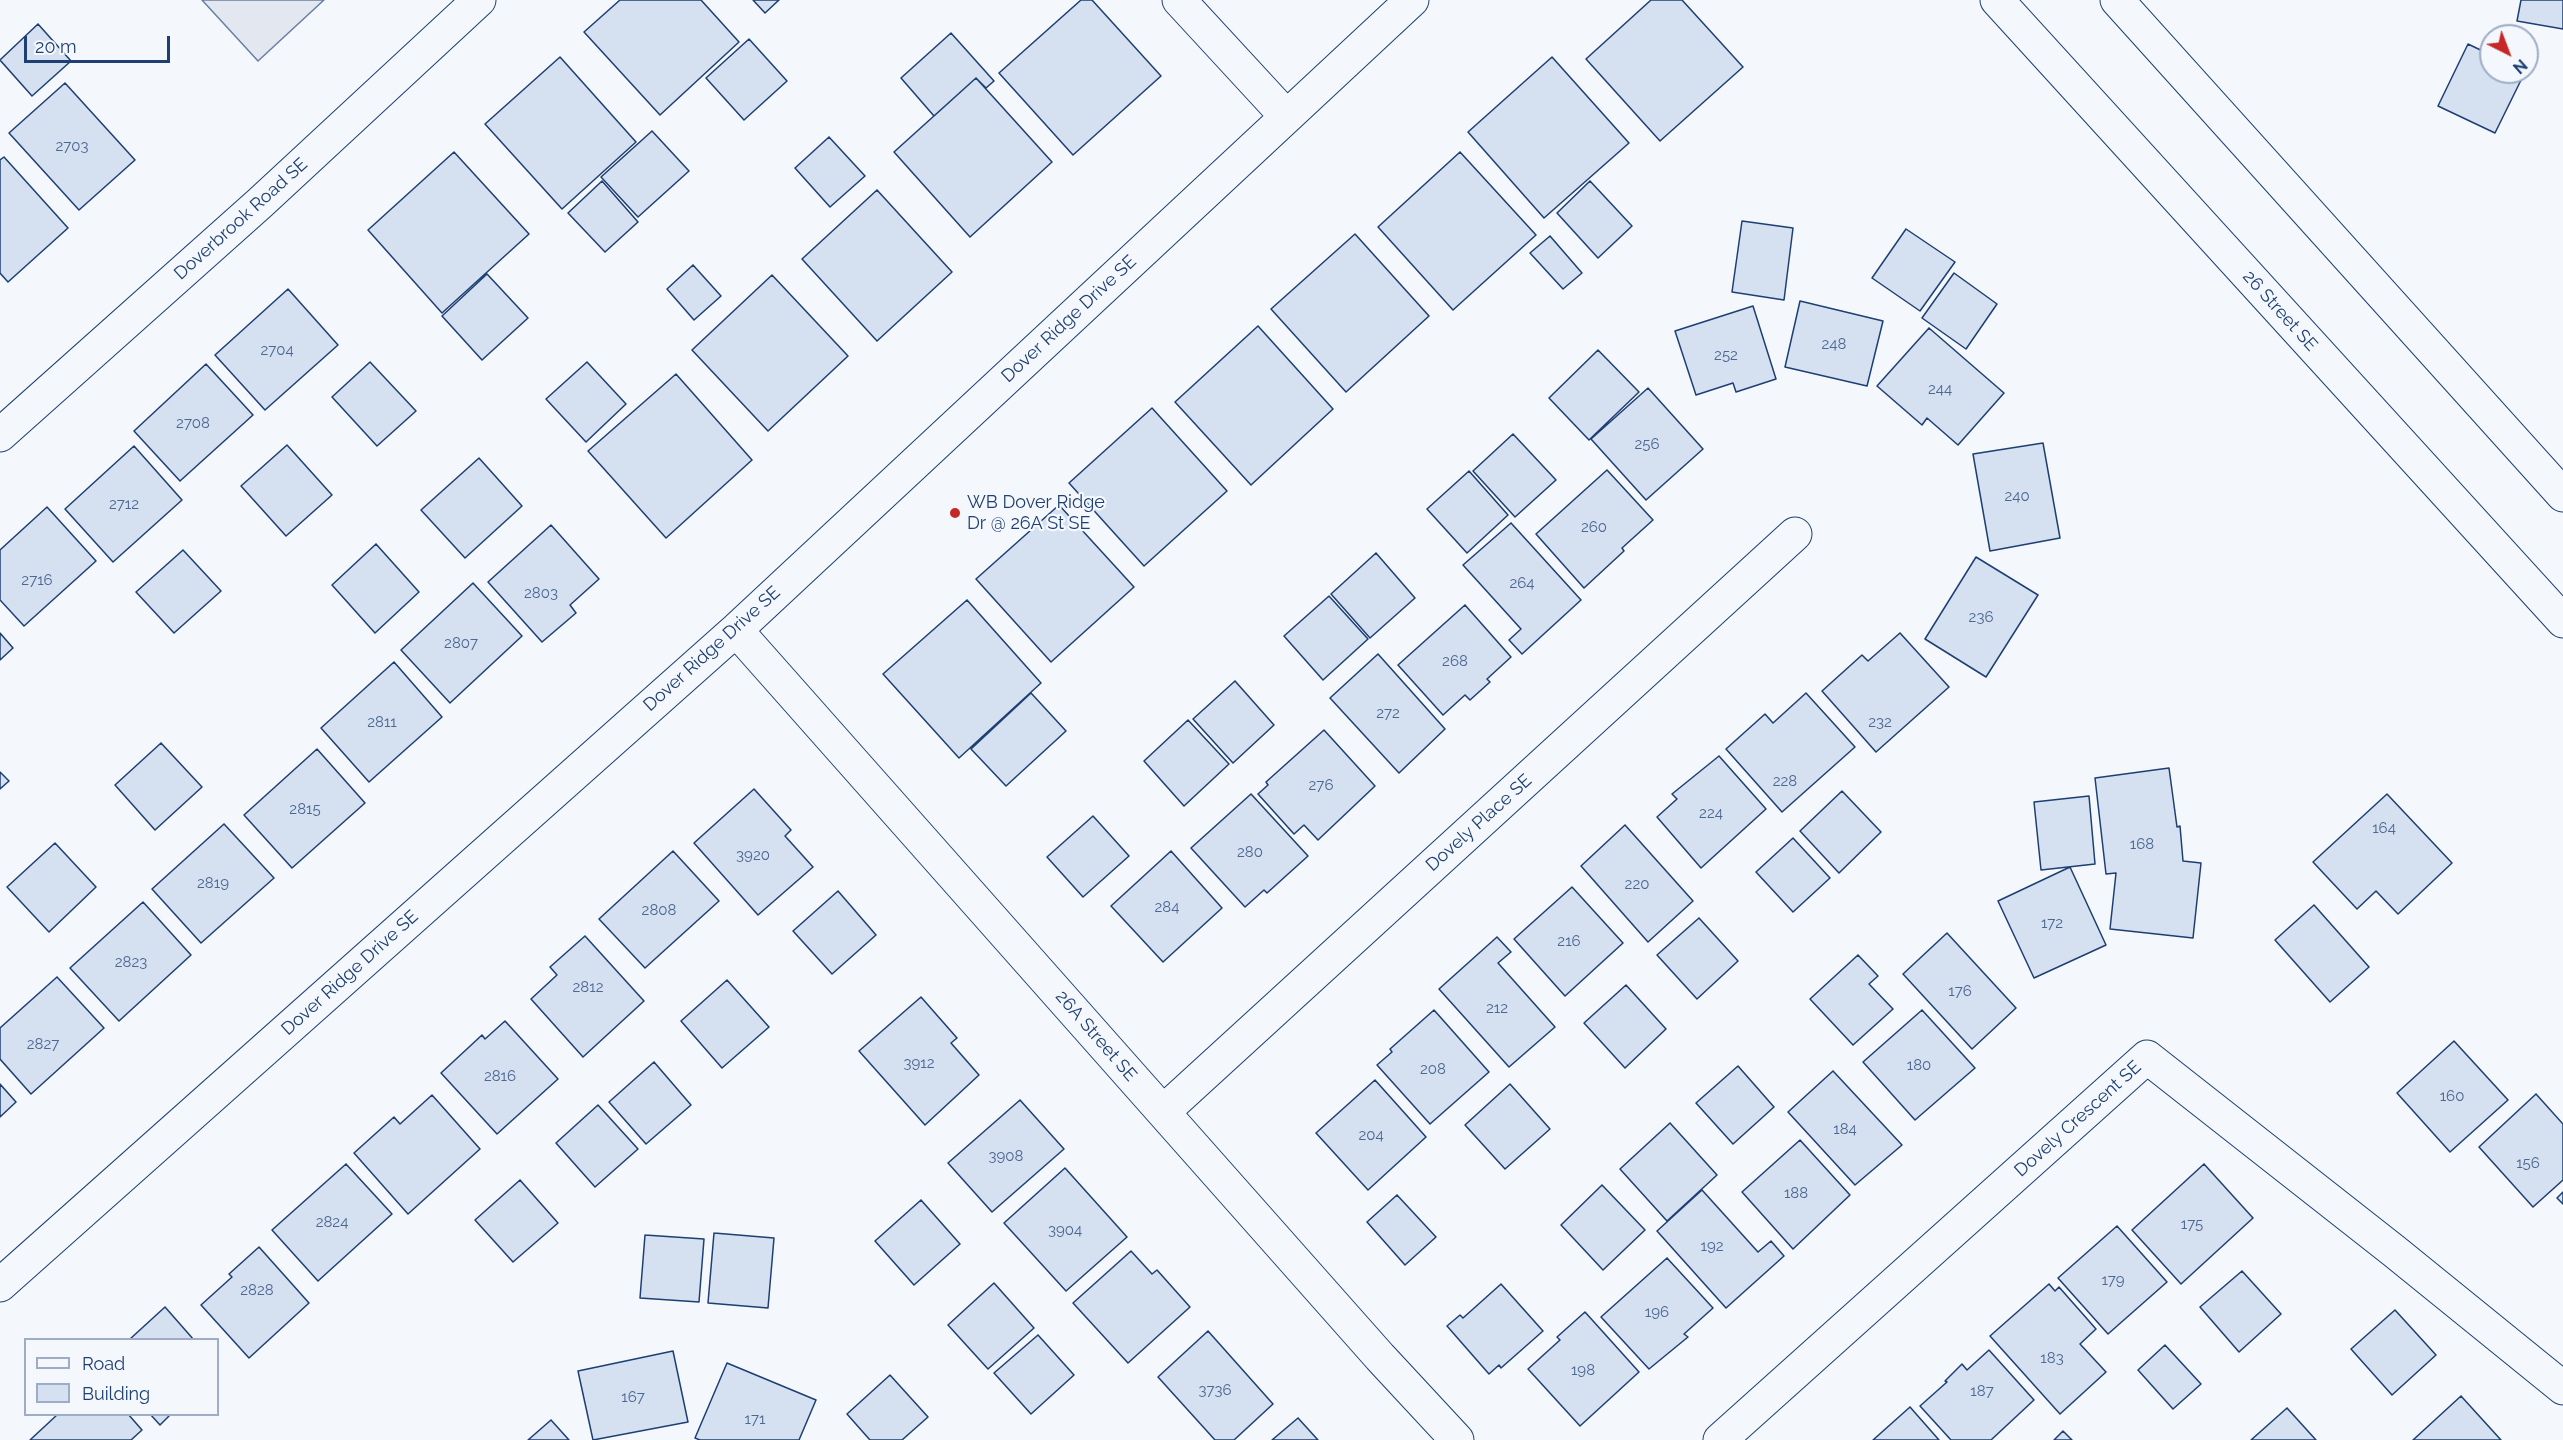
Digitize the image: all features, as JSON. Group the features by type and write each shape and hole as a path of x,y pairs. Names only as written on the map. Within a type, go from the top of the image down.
{"street":[{"name":"Doverbrook Road SE","path":"0,435 260,203 479,0"},
{"path":"1179,0 1286,116"},
{"name":"Dover Ridge Drive SE","path":"0,1285 736,630 1412,0"},
{"name":"26 Street SE","path":"1997,0 2563,621"},
{"path":"2116,0 2563,495"},
{"name":"Dovely Place SE","path":"1163,1112 1795,534"},
{"name":"26A Street SE","path":"736,630 1457,1440"},
{"name":"Dovely Crescent SE","path":"1720,1440 2147,1057 2385,1244 2563,1388"}],"shaded area":[{"path":"202,0 324,0 258,61"}],"building":[{"path":"620,0 701,0 739,42 660,115 584,32"},
{"path":"753,0 779,0 765,13"},
{"path":"1081,0 1092,0 1161,76 1073,155 999,73"},
{"path":"1651,0 1682,0 1743,67 1660,141 1586,59"},
{"path":"2521,0 2563,0 2563,29 2517,21"},
{"path":"38,24 71,61 32,96 0,60"},
{"path":"951,33 994,81 986,88 976,78 934,116 901,78"},
{"path":"749,39 787,81 744,120 706,78"},
{"path":"2468,44 2479,49 2479,84 2519,84 2495,133 2438,106"},
{"path":"560,57 636,142 562,209 485,124"},
{"path":"1552,57 1629,143 1544,218 1468,132"},
{"path":"976,78 1052,162 970,237 894,152"},
{"path":"65,83 135,160 79,210 9,133"},
{"path":"652,131 689,171 638,217 601,177"},
{"path":"829,137 865,176 830,207 795,168"},
{"path":"454,152 529,234 442,313 368,230"},
{"path":"1460,152 1536,235 1453,310 1378,227"},
{"path":"4,157 68,228 8,282 0,273 0,160"},
{"path":"602,181 638,222 605,252 568,213"},
{"path":"1590,181 1632,226 1598,258 1557,213"},
{"path":"877,190 952,272 877,341 802,259"},
{"path":"1742,221 1793,228 1784,300 1732,292"},
{"path":"1906,229 1955,262 1920,311 1872,278"},
{"path":"1355,234 1429,316 1346,392 1271,309"},
{"path":"1550,236 1582,273 1563,289 1530,253"},
{"path":"693,265 721,296 694,320 667,289"},
{"path":"1954,273 1997,304 1966,349 1922,318"},
{"path":"487,274 528,318 482,360 442,316"},
{"path":"772,275 848,356 768,431 692,350"},
{"path":"288,289 338,345 265,410 215,355"},
{"path":"1800,301 1883,321 1867,386 1785,367"},
{"path":"1753,306 1776,379 1736,392 1733,383 1696,395 1675,331"},
{"path":"1258,326 1333,409 1251,485 1175,402"},
{"path":"1929,328 2004,393 1958,445 1927,418 1922,425 1877,386"},
{"path":"1598,350 1639,392 1589,440 1549,398"},
{"path":"370,362 416,411 377,446 332,397"},
{"path":"587,362 626,404 586,442 546,399"},
{"path":"206,364 253,415 180,481 134,431"},
{"path":"676,374 752,460 666,538 588,451"},
{"path":"1648,388 1703,449 1646,500 1591,439"},
{"path":"1152,408 1227,491 1144,566 1069,483"},
{"path":"1513,434 1556,480 1515,517 1473,471"},
{"path":"2043,443 2060,538 1990,551 1973,454"},
{"path":"287,445 332,495 286,536 241,486"},
{"path":"134,446 182,500 113,562 65,509"},
{"path":"479,458 522,506 465,558 421,510"},
{"path":"1607,470 1653,520 1622,548 1624,551 1584,588 1536,534"},
{"path":"1469,471 1508,515 1467,553 1427,509"},
{"path":"1059,505 1134,587 1051,662 976,579"},
{"path":"47,507 96,561 24,626 0,600 0,550"},
{"path":"1511,523 1581,600 1522,654 1509,640 1521,629 1463,565"},
{"path":"551,525 599,579 570,605 576,613 542,642 488,582"},
{"path":"376,544 419,592 375,633 332,585"},
{"path":"183,550 221,591 174,633 136,592"},
{"path":"1376,553 1415,598 1370,638 1331,594"},
{"path":"1976,557 2038,595 1986,677 1925,639"},
{"path":"473,583 522,636 450,703 401,650"},
{"path":"1329,596 1368,639 1323,680 1284,636"},
{"path":"967,600 1041,683 959,758 883,674"},
{"path":"1465,605 1511,657 1487,679 1490,682 1470,700 1465,695 1443,715 1398,665"},
{"path":"0,633 13,648 0,660"},
{"path":"1900,633 1949,687 1876,752 1822,691 1862,655 1868,661"},
{"path":"1378,654 1445,729 1399,773 1330,698"},
{"path":"394,662 442,717 369,782 321,728"},
{"path":"1235,681 1274,725 1233,763 1193,719"},
{"path":"1031,693 1066,731 1006,786 971,749"},
{"path":"1806,693 1855,747 1782,812 1726,749 1765,714 1773,723"},
{"path":"1188,720 1229,764 1184,806 1144,761"},
{"path":"1324,730 1375,786 1318,840 1304,825 1294,834 1258,794 1268,785 1266,782"},
{"path":"161,743 202,787 155,830 115,785"},
{"path":"317,749 365,803 292,868 244,815"},
{"path":"1719,756 1766,809 1701,868 1657,817 1677,799 1672,794"},
{"path":"2169,768 2177,827 2180,826 2183,861 2201,863 2193,938 2110,929 2116,873 2106,874 2095,778"},
{"path":"0,772 9,781 0,789"},
{"path":"754,789 791,830 785,836 813,867 758,915 694,843"},
{"path":"1842,791 1881,832 1839,873 1800,831"},
{"path":"1251,794 1308,856 1267,893 1264,890 1245,907 1191,848"},
{"path":"2387,794 2452,863 2398,914 2376,891 2357,909 2313,862"},
{"path":"2089,796 2095,864 2041,870 2034,802"},
{"path":"1093,816 1129,856 1083,897 1047,857"},
{"path":"224,824 274,878 201,943 152,889"},
{"path":"1625,825 1693,901 1648,942 1581,866"},
{"path":"1793,838 1830,878 1793,912 1756,872"},
{"path":"55,843 96,887 49,932 7,887"},
{"path":"673,851 719,901 645,968 599,919"},
{"path":"1171,851 1222,908 1163,962 1111,906"},
{"path":"2070,867 2106,945 2034,978 1998,901"},
{"path":"1572,887 1623,943 1565,996 1514,939"},
{"path":"838,891 876,935 832,974 793,931"},
{"path":"143,902 191,955 119,1021 70,968"},
{"path":"2314,905 2369,967 2330,1002 2275,940"},
{"path":"1699,918 1738,961 1697,999 1657,955"},
{"path":"1947,933 2016,1008 1972,1049 1903,974"},
{"path":"585,936 644,1001 583,1057 531,999 557,975 550,967"},
{"path":"1497,937 1511,952 1498,963 1555,1027 1509,1067 1439,989"},
{"path":"1858,955 1878,976 1869,984 1893,1009 1853,1045 1810,999"},
{"path":"57,977 104,1028 31,1094 0,1059 0,1028"},
{"path":"727,980 769,1027 722,1068 681,1021"},
{"path":"1626,985 1666,1029 1625,1068 1584,1023"},
{"path":"921,997 957,1038 951,1043 979,1075 925,1125 859,1051"},
{"path":"1434,1010 1489,1072 1430,1124 1377,1065 1392,1052 1390,1049"},
{"path":"1922,1010 1975,1068 1915,1120 1863,1062"},
{"path":"505,1021 558,1079 497,1134 441,1073 482,1035 485,1039"},
{"path":"2454,1041 2508,1100 2450,1152 2397,1093"},
{"path":"654,1062 691,1105 646,1144 609,1102"},
{"path":"1738,1066 1774,1107 1733,1144 1696,1103"},
{"path":"1833,1071 1902,1145 1855,1185 1788,1112"},
{"path":"1375,1080 1426,1137 1368,1190 1316,1133"},
{"path":"0,1084 16,1102 0,1117"},
{"path":"1510,1084 1550,1129 1505,1169 1465,1125"},
{"path":"2536,1094 2563,1124 2563,1180 2533,1207 2479,1147"},
{"path":"432,1095 480,1149 408,1214 354,1153 394,1117 400,1124"},
{"path":"1020,1100 1064,1149 992,1212 948,1163"},
{"path":"598,1105 638,1149 595,1187 556,1143"},
{"path":"1670,1123 1717,1175 1667,1221 1620,1169"},
{"path":"1800,1140 1850,1195 1793,1249 1742,1192"},
{"path":"346,1164 392,1214 318,1281 272,1230"},
{"path":"2204,1164 2253,1218 2181,1284 2132,1230"},
{"path":"1065,1168 1127,1237 1066,1291 1004,1223"},
{"path":"520,1180 558,1223 513,1262 475,1220"},
{"path":"1602,1185 1645,1230 1603,1270 1561,1225"},
{"path":"1702,1190 1758,1252 1771,1241 1784,1256 1726,1308 1657,1231"},
{"path":"2563,1192 2563,1204 2557,1198"},
{"path":"1397,1195 1436,1237 1405,1265 1367,1222"},
{"path":"921,1200 960,1244 914,1285 875,1241"},
{"path":"2117,1226 2167,1282 2108,1334 2058,1278"},
{"path":"714,1233 774,1238 768,1308 708,1303"},
{"path":"645,1235 704,1239 699,1302 640,1298"},
{"path":"259,1247 309,1303 249,1358 201,1305 232,1277 229,1274"},
{"path":"1131,1251 1152,1274 1157,1270 1190,1307 1128,1363 1073,1303"},
{"path":"1667,1258 1713,1308 1684,1334 1688,1337 1649,1369 1601,1317"},
{"path":"2242,1271 2281,1314 2239,1352 2200,1307"},
{"path":"994,1283 1034,1328 988,1369 948,1325"},
{"path":"1501,1284 1543,1331 1501,1368 1499,1365 1489,1374 1447,1326 1460,1315 1463,1318"},
{"path":"2049,1284 2055,1291 2059,1287 2096,1329 2080,1344 2106,1372 2060,1414 1990,1336"},
{"path":"165,1307 192,1338 131,1338"},
{"path":"2395,1310 2436,1355 2392,1395 2351,1349"},
{"path":"1585,1312 1639,1372 1580,1426 1528,1369 1560,1340 1557,1337"},
{"path":"1208,1331 1273,1404 1234,1440 1215,1440 1158,1377"},
{"path":"1038,1335 1074,1375 1031,1414 994,1373"},
{"path":"2165,1345 2201,1384 2173,1409 2138,1370"},
{"path":"1989,1350 2034,1400 1991,1440 1951,1440 1920,1406 1947,1382 1945,1381 1962,1364 1967,1370"},
{"path":"673,1351 688,1422 593,1440 578,1371"},
{"path":"727,1363 816,1400 799,1440 700,1440 695,1438"},
{"path":"890,1375 928,1417 902,1440 870,1440 847,1414"},
{"path":"2461,1396 2501,1440 2413,1440"},
{"path":"1910,1407 1939,1440 1873,1440"},
{"path":"2287,1408 2316,1440 2251,1440"},
{"path":"56,1416 130,1416 142,1430 131,1440 30,1440"},
{"path":"152,1416 169,1416 160,1425"},
{"path":"1298,1418 1318,1440 1272,1440"},
{"path":"551,1420 569,1440 528,1440"},
{"path":"2063,1431 2072,1440 2054,1440"}],"place":[{"name":"WB Dover Ridge Dr @ 26A St SE","path":"955,513"}]}
